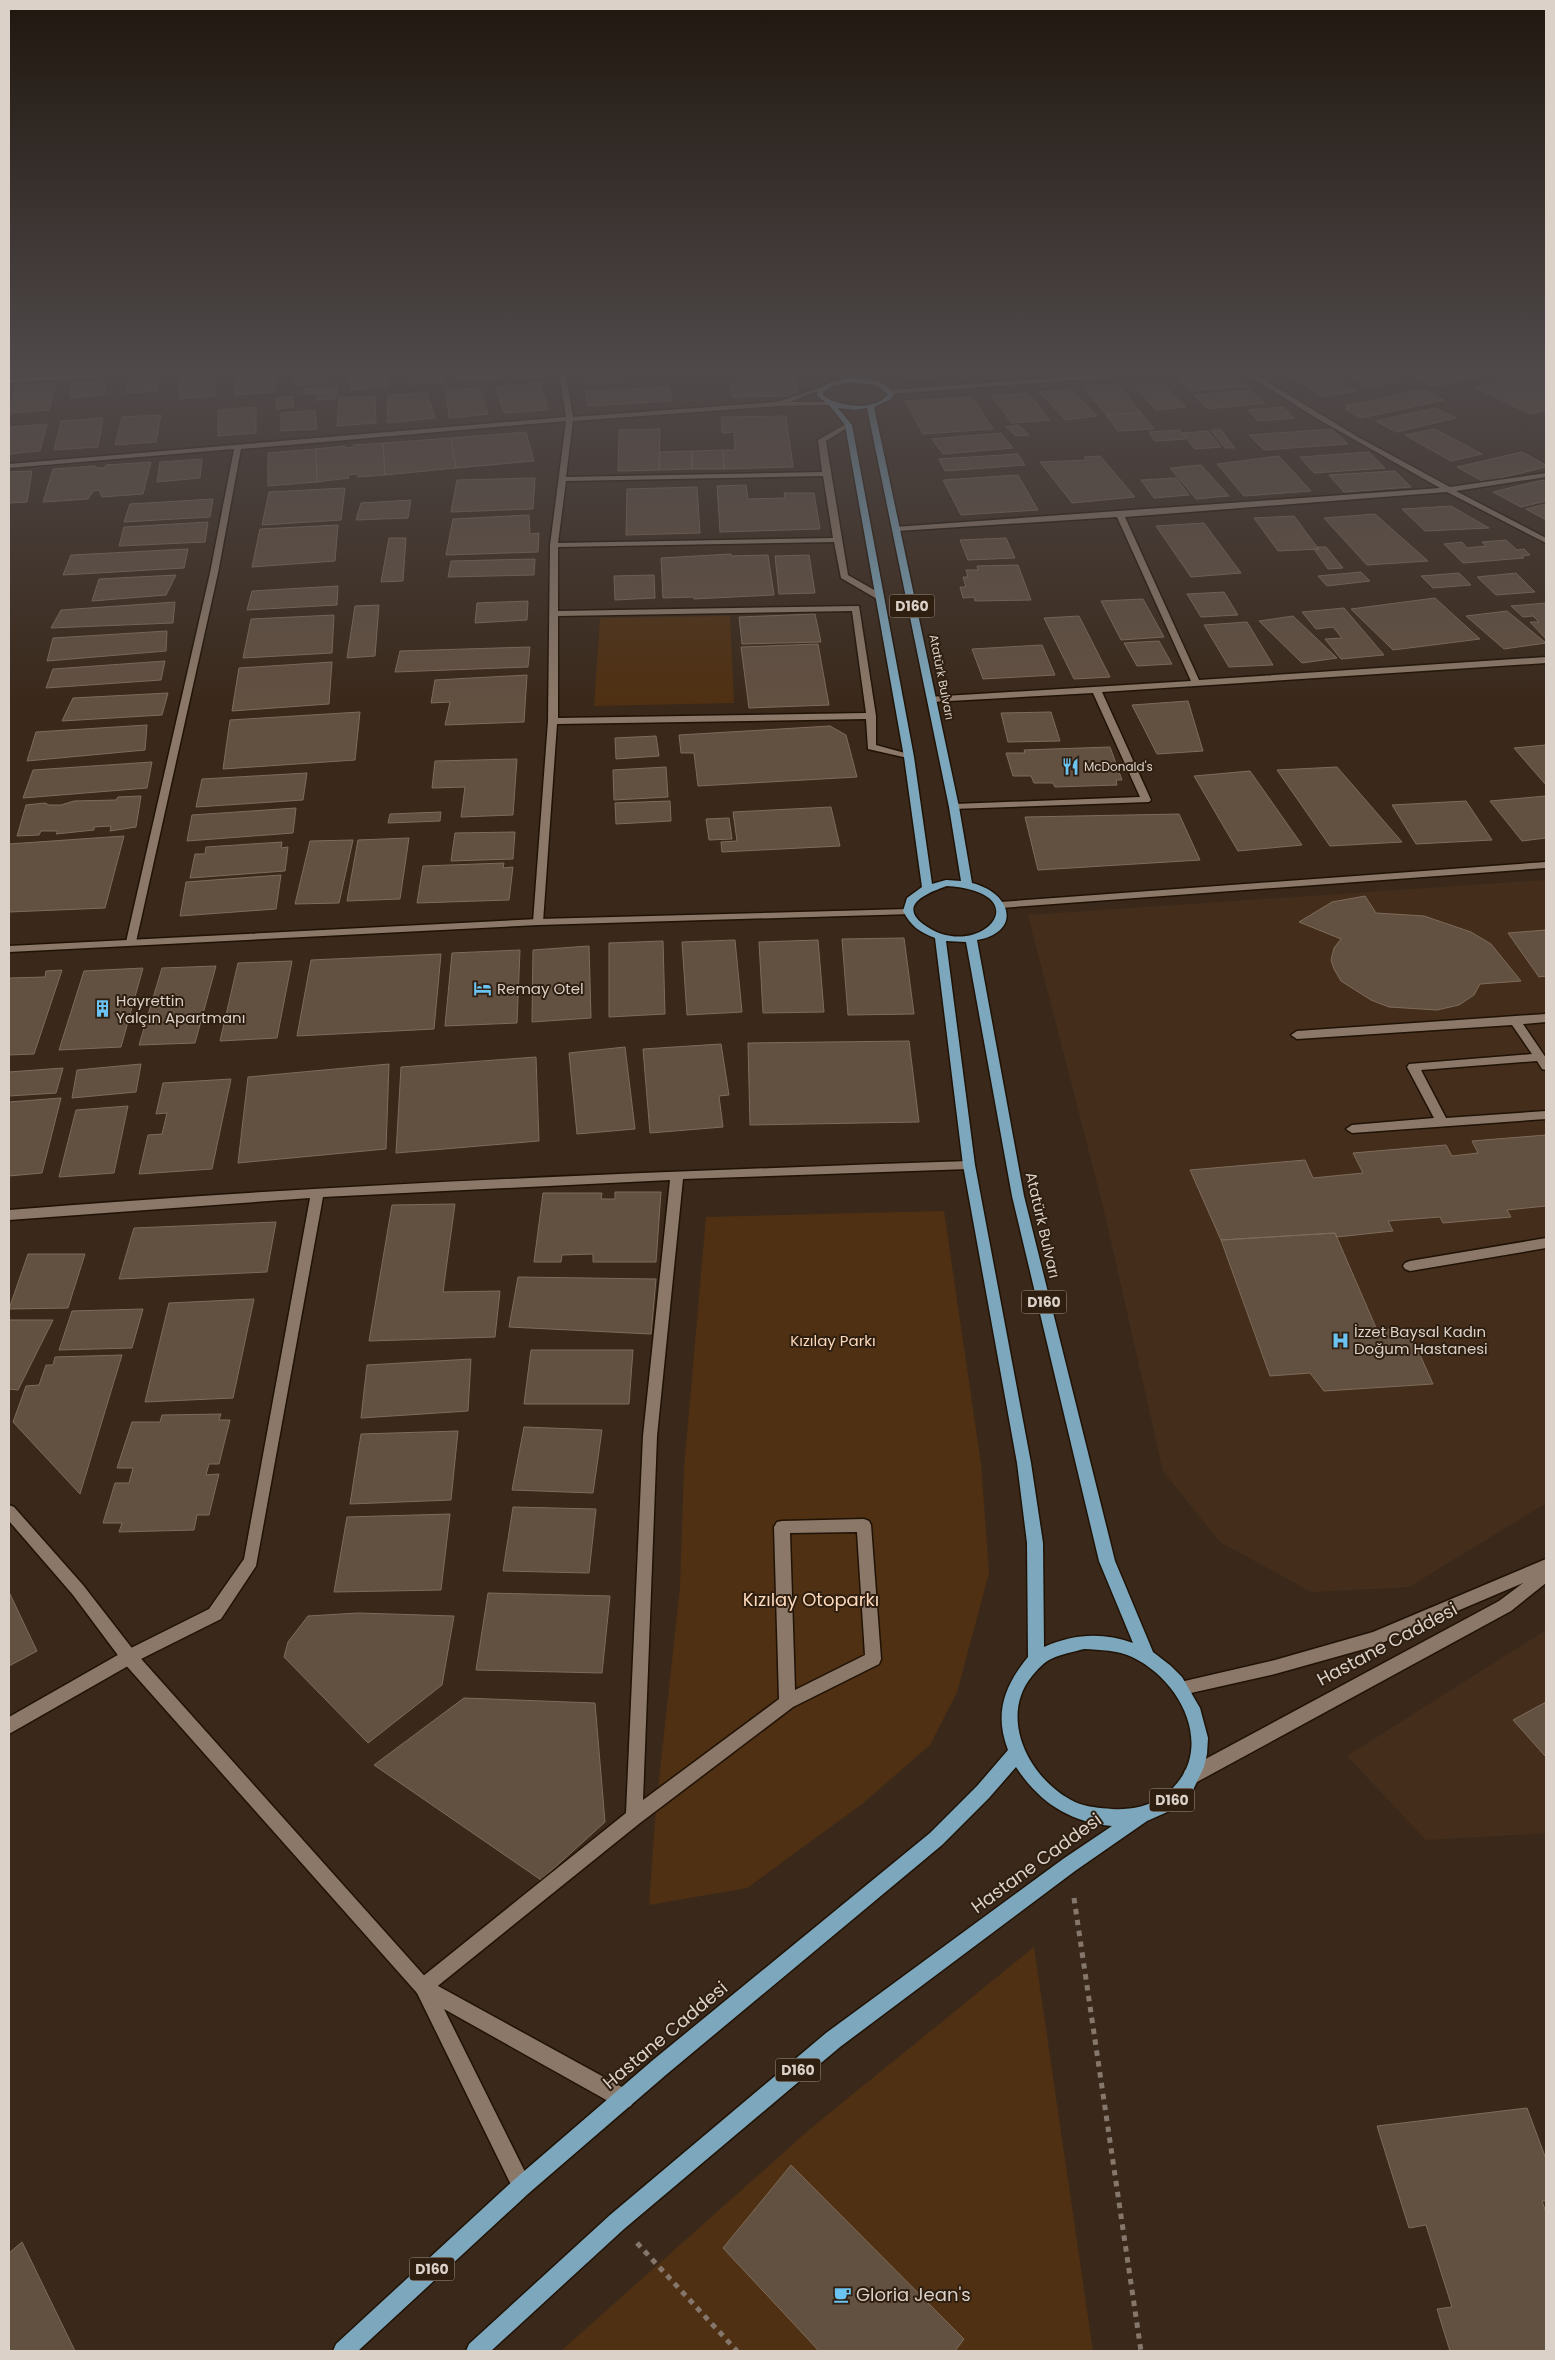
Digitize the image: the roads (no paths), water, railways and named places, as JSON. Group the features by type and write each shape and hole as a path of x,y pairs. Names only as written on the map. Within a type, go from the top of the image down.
{"main road":[{"name":"D160","path":"858,481 910,757"},
{"name":"Atatürk Bulvarı","path":"886,481 954,806 967,885"},
{"path":"910,757 927,888"},
{"path":"946,883 967,885 990,893 1000,905 1003,911 1001,920 995,929 971,939 940,937 926,932 916,925 908,912 911,900 919,892 927,888 946,883"},
{"path":"940,937 969,1165 1024,1463 1035,1543 1036,1660"},
{"name":"Atatürk Bulvarı","path":"971,939 1018,1196 1102,1542 1107,1561 1147,1657"},
{"name":"D160","path":"1084,1642 1112,1644 1138,1652 1147,1657 1162,1668 1182,1688 1195,1712 1201,1739 1197,1765 1192,1776 1186,1787 1166,1805 1141,1816 1108,1817 1092,1815 1067,1807 1046,1792 1029,1774 1016,1754 1009,1727 1010,1702 1020,1678 1036,1660 1058,1648 1084,1642"},
{"name":"Hastane Caddesi","path":"343,2351 522,2186 936,1839 984,1792 1016,1754"},
{"name":"Hastane Caddesi","path":"476,2351 617,2222 833,2040 1069,1865 1141,1816"}],"street":[{"path":"131,942 214,573 231,481"},
{"path":"538,922 553,721 554,545 561,481"},
{"path":"827,481 844,576 880,597"},
{"path":"1433,481 1546,541"},
{"path":"897,529 1120,515 1448,490 1510,481"},
{"path":"1120,515 1196,683"},
{"path":"554,545 837,540"},
{"path":"554,614 856,608 870,716 871,747 910,757"},
{"path":"931,699 1546,660"},
{"path":"954,806 1146,800 1096,690"},
{"path":"553,721 870,716"},
{"path":"1000,905 1546,865"},
{"path":"9,949 538,922 908,912"},
{"path":"1297,1035 1546,1018"},
{"path":"1515,1020 1543,1062"},
{"path":"1442,1122 1413,1067 1543,1062"},
{"path":"1352,1129 1546,1115"},
{"path":"9,1215 317,1193 676,1175 969,1165"},
{"path":"634,1817 650,1436 676,1175"},
{"path":"9,1726 129,1657 215,1614 251,1561 317,1193"},
{"path":"1410,1266 1546,1243"},
{"path":"9,1511 78,1590 129,1657 423,1987 522,2186"},
{"path":"423,1987 634,1817 787,1702 873,1660 864,1525 782,1527 787,1702"},
{"name":"Hastane Caddesi","path":"1182,1688 1274,1667 1375,1639 1546,1566"},
{"name":"Hastane Caddesi","path":"1192,1776 1505,1606 1546,1574"},
{"path":"423,1987 624,2099"}],"place":[{"name":"McDonald's","path":"1070,766"},
{"name":"Remay Otel","path":"483,988"},
{"name":"Hayrettin Yalçın Apartmanı","path":"102,1009"},
{"name":"İzzet Baysal Kadın Doğum Hastanesi","path":"1340,1340"},
{"name":"Gloria Jean's","path":"842,2294"}],"park label":[{"name":"Kızılay Parkı","path":"833,1340"},
{"name":"Kızılay Otoparkı","path":"811,1599"}]}
